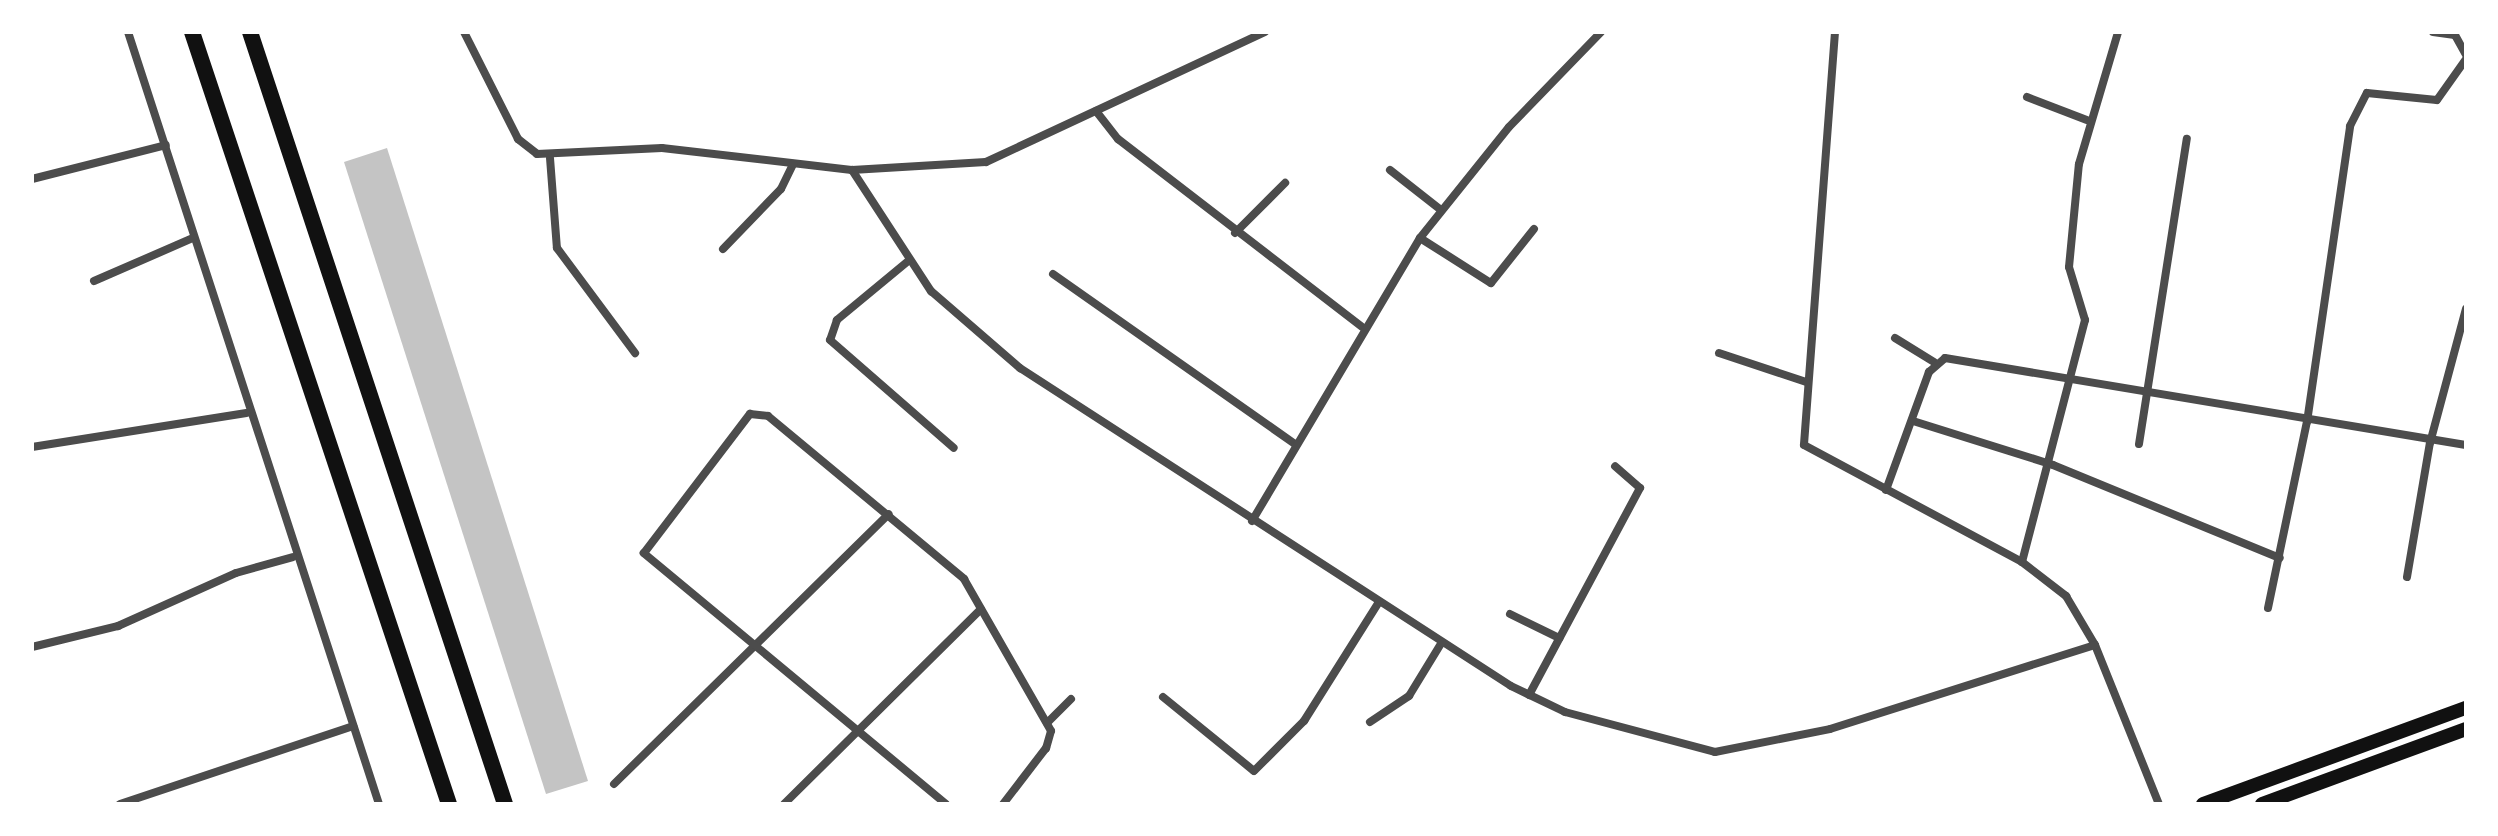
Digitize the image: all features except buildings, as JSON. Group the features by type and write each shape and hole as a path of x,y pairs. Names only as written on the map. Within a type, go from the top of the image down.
{"highway":[{"path":"192,32 449,804"},
{"path":"250,32 505,804"}],"main road":[{"path":"2203,804 2466,708"},
{"path":"2262,804 2466,729"}],"street":[{"path":"128,32 166,145 246,413 379,804"},
{"path":"464,32 518,139 550,158 647,148 852,170 972,166 1265,32"},
{"path":"1252,521 1362,327 1420,238 1441,210 1601,32"},
{"path":"1835,32 1806,382 1804,445 2022,562 2066,596 2095,645 2159,804"},
{"path":"2022,562 2053,465 2073,381 2085,309 2069,261 2087,120 2118,32"},
{"path":"2268,608 2307,422 2339,164 2362,98 2376,90 2437,100 2466,57 2455,34 2433,32"},
{"path":"2027,97 2087,120"},
{"path":"1096,111 1118,139 1235,233 1362,327"},
{"path":"2139,444 2187,139"},
{"path":"32,179 166,145"},
{"path":"550,158 557,248 635,353"},
{"path":"723,249 781,189 793,164"},
{"path":"852,170 907,262 948,310 1020,368 1442,642 1529,695 1565,712 1715,752 1830,729 2095,645"},
{"path":"1390,170 1441,210"},
{"path":"1235,233 1285,183"},
{"path":"1420,238 1491,283 1534,229"},
{"path":"94,281 193,238"},
{"path":"907,262 837,320 830,340 954,448"},
{"path":"1053,274 1296,445"},
{"path":"2407,577 2430,443 2466,309"},
{"path":"1895,338 1934,362 2073,381 2430,443 2466,445"},
{"path":"1719,353 1806,382"},
{"path":"1886,490 1934,362"},
{"path":"32,447 246,413"},
{"path":"946,804 644,553 750,414 768,416 948,562 981,609 1047,723 1046,748 1003,804"},
{"path":"1913,421 2053,465 2280,558"},
{"path":"1529,695 1640,488 1615,466"},
{"path":"614,784 758,647 889,514"},
{"path":"32,647 118,626 236,573 293,557"},
{"path":"1163,697 1254,771 1304,721 1379,602"},
{"path":"784,804 981,609"},
{"path":"1510,614 1559,638"},
{"path":"1370,722 1409,696 1442,642"},
{"path":"1047,723 1071,699"},
{"path":"120,804 353,726"}]}
